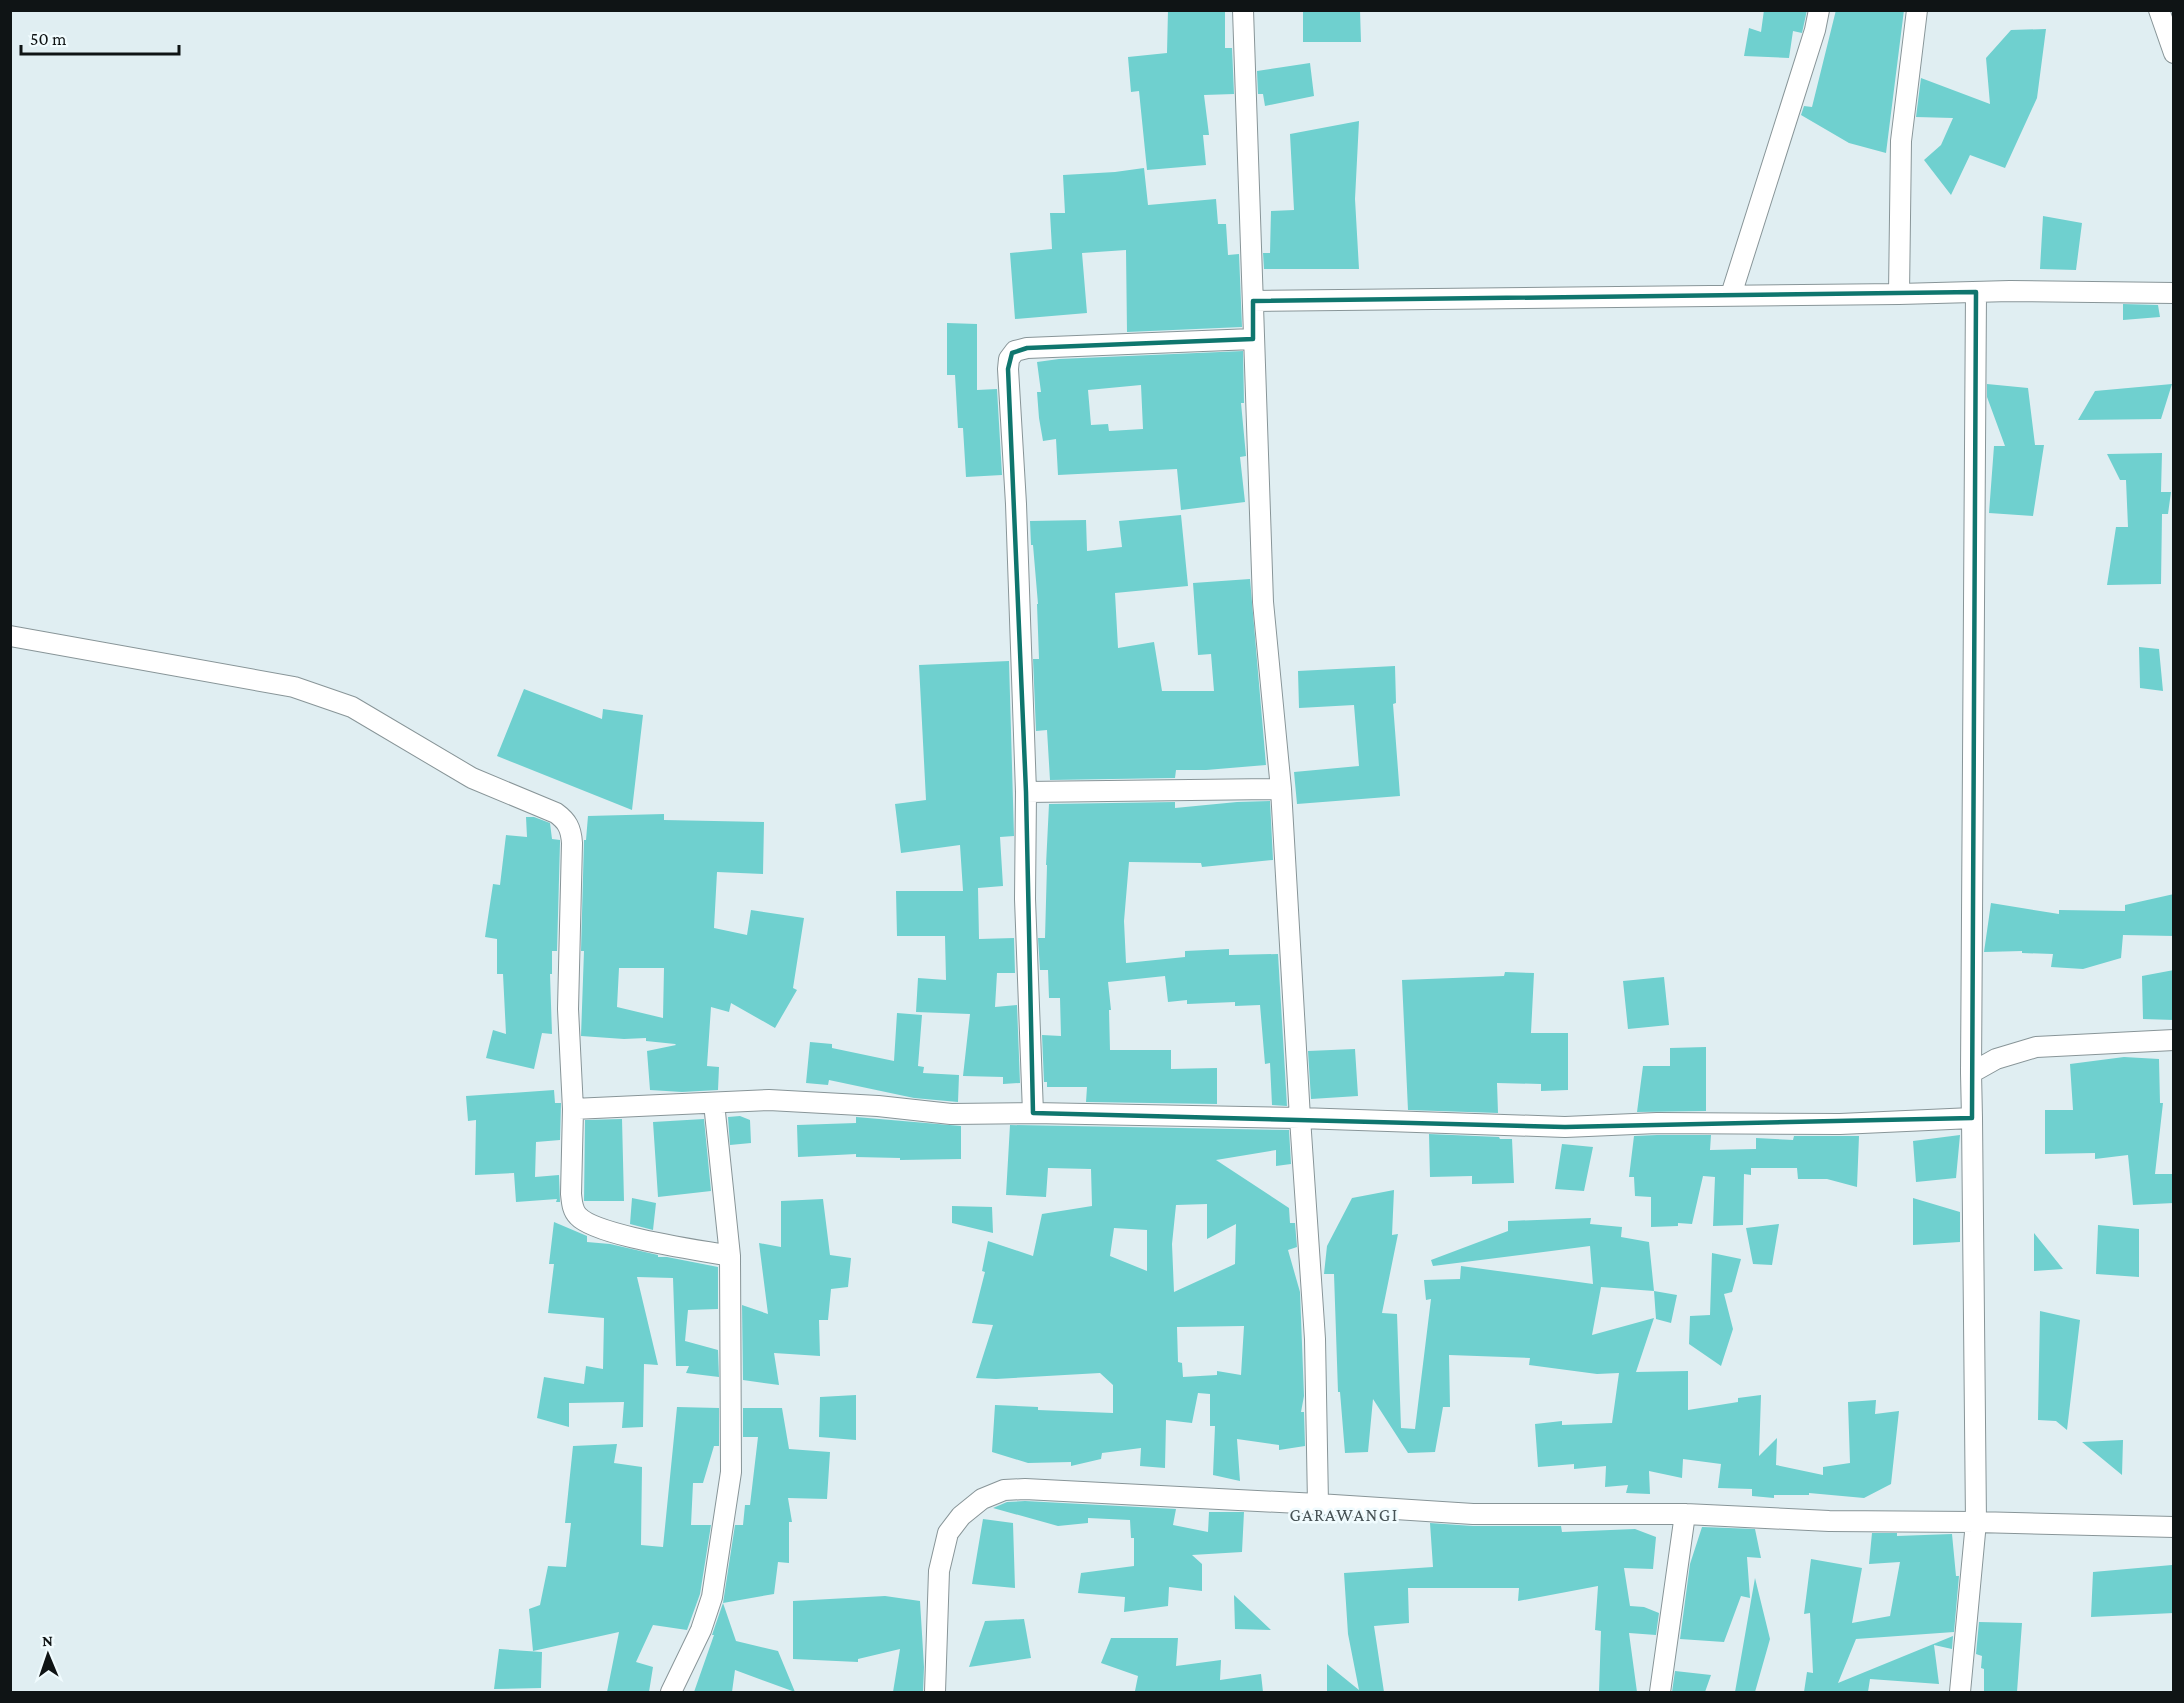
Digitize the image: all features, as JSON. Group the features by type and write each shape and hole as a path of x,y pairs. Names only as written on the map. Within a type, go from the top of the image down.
{"street":[{"path":"1243,10 1263,602 1281,789 1315,1339 1318,1504"},
{"path":"1731,295 1815,30 1819,10"},
{"path":"1899,294 1901,141 1917,10"},
{"path":"2159,10 2174,53"},
{"path":"1253,301 1976,292 2174,293"},
{"path":"1960,1692 1976,1522 1971,1073 1976,292"},
{"path":"1033,1113 1025,900 1026,792 1016,504 1008,369 1012,353 1027,348 1254,339"},
{"path":"10,636 294,687 352,708 472,778 556,813 564,819 571,833 572,843 568,1009 573,1109 572,1205 576,1215 594,1226 626,1236 730,1256"},
{"path":"1026,792 1281,789"},
{"path":"1971,1073 1996,1059 2037,1047 2174,1040"},
{"path":"573,1109 768,1100 878,1106 951,1114 1033,1113 1300,1118 1565,1127 1669,1123 1840,1124 1972,1118"},
{"path":"671,1692 701,1630 712,1597 731,1472 730,1256 722,1102"},
{"path":"934,1692 939,1571 948,1533 961,1516 982,1498 1004,1490 1025,1489 1376,1506 1473,1514 1685,1514 1828,1521 2174,1527"},
{"path":"1660,1692 1685,1514"}],"highlighted area":[{"path":"1976,292 1972,1118 1565,1127 1033,1113 1026,792 1008,369 1012,353 1027,348 1253,339 1253,301"}],"building":[{"path":"1168,10 1225,11 1225,48 1232,48 1234,94 1204,95 1209,135 1203,135 1206,165 1147,170 1139,91 1131,92 1128,57 1167,53"},
{"path":"1303,10 1360,10 1361,42 1303,42"},
{"path":"1764,10 1807,10 1802,33 1793,31 1789,58 1744,56 1749,28 1761,32"},
{"path":"1836,10 1904,10 1886,153 1849,143 1801,115 1804,106 1812,107"},
{"path":"2046,29 2037,98 2005,168 1970,155 1951,195 1924,160 1941,145 1953,118 1916,117 1921,78 1990,104 1986,58 2011,30"},
{"path":"1310,63 1314,96 1265,106 1263,94 1258,94 1257,71"},
{"path":"1359,121 1355,199 1359,269 1264,269 1263,253 1270,253 1271,211 1294,210 1290,134"},
{"path":"1144,168 1148,205 1216,199 1218,224 1226,224 1228,255 1239,254 1242,327 1127,332 1126,250 1082,253 1087,313 1015,319 1010,253 1052,249 1050,213 1065,213 1063,175"},
{"path":"2043,216 2082,223 2076,270 2040,269"},
{"path":"2123,304 2158,305 2160,317 2123,320"},
{"path":"947,323 977,324 977,390 997,389 1002,475 966,477 963,428 958,428 955,375 947,375"},
{"path":"1243,351 1244,403 1241,403 1246,456 1240,457 1245,502 1181,510 1177,469 1058,475 1056,439 1043,441 1037,392 1041,392 1037,362 1059,359","holes":["1141,385 1143,429 1109,431 1108,424 1091,425 1088,390"]},
{"path":"1987,384 2028,388 2035,445 2044,445 2033,516 1989,513 1994,446 2005,446 1987,397"},
{"path":"2172,384 2161,419 2078,420 2095,391"},
{"path":"2162,453 2161,492 2171,492 2168,514 2162,514 2161,584 2107,585 2116,527 2128,527 2126,480 2120,480 2107,454"},
{"path":"1181,515 1188,586 1115,593 1118,648 1154,642 1162,691 1214,691 1211,654 1198,655 1193,583 1250,579 1266,765 1176,770 1175,778 1050,780 1047,730 1036,731 1033,659 1039,659 1038,604 1030,521 1086,520 1087,551 1122,547 1119,521"},
{"path":"2139,647 2159,649 2163,691 2140,688"},
{"path":"1009,661 1014,836 1000,837 1003,886 978,888 979,939 1014,938 1015,973 997,973 995,1007 1017,1005 1020,1083 1003,1084 1003,1077 963,1076 970,1014 916,1012 918,978 946,980 945,936 897,936 896,891 963,891 960,845 901,853 895,804 926,800 919,665"},
{"path":"1395,666 1396,703 1393,704 1400,796 1297,804 1294,772 1359,766 1354,705 1299,708 1298,671"},
{"path":"524,689 602,719 603,709 643,715 632,810 497,756"},
{"path":"1270,801 1273,860 1202,867 1201,863 1129,862 1124,921 1126,963 1185,957 1185,951 1229,949 1229,955 1278,954 1287,1106 1272,1105 1270,1063 1265,1064 1260,1005 1235,1006 1235,1002 1187,1004 1187,1000 1168,1002 1165,976 1108,982 1111,1010 1109,1010 1110,1050 1171,1050 1171,1069 1217,1068 1217,1104 1086,1102 1087,1087 1047,1087 1047,1082 1044,1082 1042,1035 1061,1036 1060,998 1049,998 1048,970 1040,970 1038,938 1045,938 1049,804 1175,802 1175,808"},
{"path":"664,814 664,820 764,822 763,874 717,872 714,928 747,935 751,910 804,918 793,988 797,990 775,1028 731,1003 729,1012 711,1007 707,1066 719,1067 718,1090 682,1092 650,1090 647,1051 675,1044 646,1041 646,1038 581,1036 584,840 586,840 588,816","holes":["619,968 664,968 663,1018 617,1007"]},
{"path":"526,817 534,817 550,823 552,839 560,840 557,951 552,951 552,974 550,974 552,1034 542,1033 534,1069 486,1058 493,1030 506,1034 503,974 497,974 497,939 485,937 493,884 500,885 506,835 527,837"},
{"path":"2174,894 2174,936 2123,935 2121,958 2083,969 2051,967 2053,954 2022,953 2022,951 1984,952 1991,903 2059,914 2059,910 2125,911 2125,905"},
{"path":"2174,970 2174,1020 2143,1019 2142,976"},
{"path":"1505,972 1534,973 1531,1033 1568,1033 1568,1090 1541,1091 1541,1084 1497,1083 1498,1113 1408,1110 1402,980 1504,976"},
{"path":"1664,977 1669,1025 1628,1029 1623,981"},
{"path":"897,1013 922,1015 918,1066 924,1067 923,1073 959,1075 958,1102 914,1098 829,1080 828,1085 806,1083 810,1042 832,1044 832,1048 894,1061"},
{"path":"1706,1047 1706,1111 1637,1112 1643,1066 1670,1066 1670,1048"},
{"path":"1355,1049 1358,1096 1311,1099 1308,1051"},
{"path":"2124,1057 2159,1059 2160,1103 2163,1103 2155,1174 2174,1174 2174,1203 2133,1205 2128,1155 2095,1159 2095,1153 2045,1154 2045,1110 2073,1110 2070,1064"},
{"path":"554,1090 555,1103 561,1103 560,1140 536,1142 535,1177 559,1175 560,1202 556,1202 557,1199 516,1202 514,1173 475,1175 476,1120 468,1121 466,1096"},
{"path":"740,1116 750,1120 751,1143 730,1145 728,1117"},
{"path":"856,1117 961,1126 961,1159 900,1160 900,1158 856,1157 856,1154 798,1157 797,1125 856,1123"},
{"path":"622,1119 624,1201 584,1201 585,1120"},
{"path":"704,1119 711,1191 658,1197 653,1122"},
{"path":"1010,1125 1289,1130 1291,1164 1276,1166 1276,1150 1216,1160 1289,1208 1290,1223 1295,1223 1297,1247 1288,1250 1300,1292 1304,1396 1301,1412 1304,1412 1305,1446 1279,1450 1279,1445 1237,1439 1240,1481 1213,1475 1215,1426 1210,1426 1210,1394 1198,1393 1192,1423 1166,1420 1165,1468 1140,1466 1141,1448 1102,1453 1101,1459 1071,1466 1071,1462 1028,1463 992,1452 995,1405 1038,1407 1038,1410 1113,1413 1113,1385 1100,1373 996,1379 976,1378 993,1325 972,1323 985,1272 982,1271 988,1241 1033,1256 1042,1214 1092,1206 1091,1169 1048,1168 1046,1197 1006,1195","holes":["1207,1204 1207,1239 1236,1224 1235,1264 1174,1292 1172,1244 1176,1205","1114,1228 1147,1230 1147,1271 1110,1256","1244,1326 1241,1375 1217,1371 1217,1375 1183,1377 1182,1363 1178,1362 1177,1327"]},
{"path":"1429,1134 1512,1139 1514,1183 1472,1184 1472,1176 1430,1177"},
{"path":"1711,1135 1710,1150 1756,1149 1756,1138 1793,1140 1794,1136 1859,1136 1857,1187 1827,1179 1798,1179 1797,1168 1751,1168 1751,1175 1744,1174 1743,1225 1713,1226 1715,1177 1703,1176 1692,1224 1678,1223 1678,1226 1651,1227 1651,1197 1635,1196 1634,1177 1629,1177 1634,1136"},
{"path":"1960,1135 1956,1178 1916,1182 1913,1141"},
{"path":"1562,1144 1593,1147 1584,1191 1555,1189"},
{"path":"1394,1190 1392,1235 1398,1234 1382,1313 1397,1314 1401,1428 1415,1429 1431,1299 1426,1300 1424,1280 1460,1279 1461,1266 1593,1284 1590,1246 1433,1266 1431,1260 1508,1231 1508,1221 1591,1218 1590,1224 1622,1227 1621,1237 1649,1242 1654,1291 1601,1287 1592,1335 1654,1318 1636,1372 1688,1371 1688,1410 1738,1402 1738,1398 1761,1395 1759,1456 1777,1438 1776,1465 1823,1475 1823,1467 1850,1463 1848,1402 1876,1400 1875,1414 1899,1411 1891,1484 1864,1498 1809,1493 1809,1495 1774,1495 1774,1498 1752,1496 1752,1489 1718,1488 1721,1464 1683,1459 1682,1478 1649,1471 1650,1494 1626,1493 1628,1485 1605,1487 1606,1466 1574,1469 1574,1464 1538,1467 1535,1424 1562,1421 1562,1425 1612,1423 1619,1373 1597,1374 1529,1365 1530,1358 1449,1355 1450,1407 1443,1407 1435,1452 1408,1453 1373,1399 1368,1452 1345,1453 1340,1392 1338,1392 1334,1274 1324,1274 1327,1246 1352,1198"},
{"path":"632,1198 656,1203 653,1230 630,1224"},
{"path":"1913,1198 1960,1212 1960,1242 1913,1245"},
{"path":"823,1199 830,1255 851,1258 848,1287 831,1289 828,1320 819,1320 820,1356 774,1353 779,1385 743,1380 742,1305 768,1314 759,1243 781,1247 781,1201"},
{"path":"952,1206 992,1207 993,1233 952,1223"},
{"path":"554,1222 587,1236 587,1242 610,1244 658,1255 658,1257 718,1267 718,1309 688,1310 685,1341 718,1350 719,1377 686,1373 689,1366 676,1366 673,1278 637,1277 658,1365 644,1364 643,1427 622,1428 624,1402 569,1403 569,1427 537,1418 544,1377 584,1384 586,1366 603,1369 604,1318 548,1313 554,1264 549,1264"},
{"path":"1779,1224 1772,1265 1753,1264 1746,1228"},
{"path":"2098,1225 2139,1229 2139,1277 2096,1274"},
{"path":"2034,1233 2063,1269 2034,1271"},
{"path":"1712,1253 1741,1259 1732,1292 1724,1294 1733,1329 1721,1366 1689,1344 1690,1316 1710,1315"},
{"path":"1654,1291 1677,1295 1671,1323 1656,1319"},
{"path":"2040,1311 2080,1320 2067,1430 2056,1421 2038,1420"},
{"path":"856,1395 856,1440 819,1437 820,1397"},
{"path":"677,1407 719,1408 719,1446 714,1446 703,1483 693,1483 691,1525 711,1525 700,1594 687,1630 653,1625 636,1662 653,1667 649,1692 607,1692 619,1632 533,1651 529,1609 540,1605 548,1566 566,1567 571,1523 565,1523 573,1446 617,1444 614,1463 642,1467 641,1545 663,1547"},
{"path":"743,1408 782,1408 789,1449 830,1452 827,1499 788,1498 792,1522 789,1522 789,1563 778,1562 774,1594 723,1603 735,1525 743,1525 745,1505 750,1505 758,1437 743,1437"},
{"path":"2123,1440 2122,1475 2082,1442"},
{"path":"1007,1502 1176,1509 1173,1525 1208,1532 1209,1512 1244,1512 1242,1552 1192,1555 1202,1564 1202,1591 1169,1587 1168,1606 1124,1612 1125,1597 1078,1593 1081,1573 1134,1566 1134,1538 1131,1538 1130,1520 1088,1518 1088,1523 1058,1526 993,1508"},
{"path":"983,1519 1013,1523 1015,1588 972,1584"},
{"path":"1430,1523 1473,1526 1561,1526 1562,1532 1635,1529 1656,1537 1653,1569 1624,1568 1630,1606 1644,1607 1659,1613 1656,1635 1629,1633 1637,1692 1599,1692 1601,1631 1595,1630 1598,1586 1518,1601 1519,1588 1408,1588 1409,1623 1374,1626 1384,1692 1327,1692 1327,1664 1359,1690 1348,1634 1344,1573 1433,1567"},
{"path":"1702,1527 1755,1529 1761,1558 1747,1557 1750,1598 1741,1596 1724,1642 1680,1639 1690,1564"},
{"path":"1872,1533 1897,1533 1897,1536 1952,1534 1956,1576 1959,1576 1954,1632 1856,1639 1838,1683 1953,1636 1952,1649 1934,1645 1939,1684 1870,1679 1868,1692 1804,1692 1807,1672 1813,1673 1810,1613 1804,1614 1811,1559 1862,1568 1852,1623 1890,1616 1900,1562 1869,1564"},
{"path":"2172,1565 2174,1613 2091,1617 2093,1572"},
{"path":"1755,1578 1770,1639 1755,1692 1735,1692"},
{"path":"1234,1595 1271,1630 1235,1629"},
{"path":"885,1596 920,1601 924,1667 923,1692 893,1692 900,1649 858,1659 858,1662 793,1659 793,1601"},
{"path":"723,1603 736,1641 778,1651 795,1692 735,1670 732,1692 694,1692"},
{"path":"1024,1619 1031,1658 969,1667 985,1621"},
{"path":"1979,1622 2022,1623 2017,1692 1984,1692 1982,1656 1976,1654"},
{"path":"1111,1638 1178,1638 1176,1666 1221,1660 1220,1680 1261,1674 1263,1692 1135,1691 1138,1676 1101,1663"},
{"path":"499,1649 542,1652 541,1688 494,1689"},
{"path":"1675,1671 1711,1675 1705,1692 1672,1692"}],"district":[{"name":"GARAWANGI","path":"1344,1515"}]}
